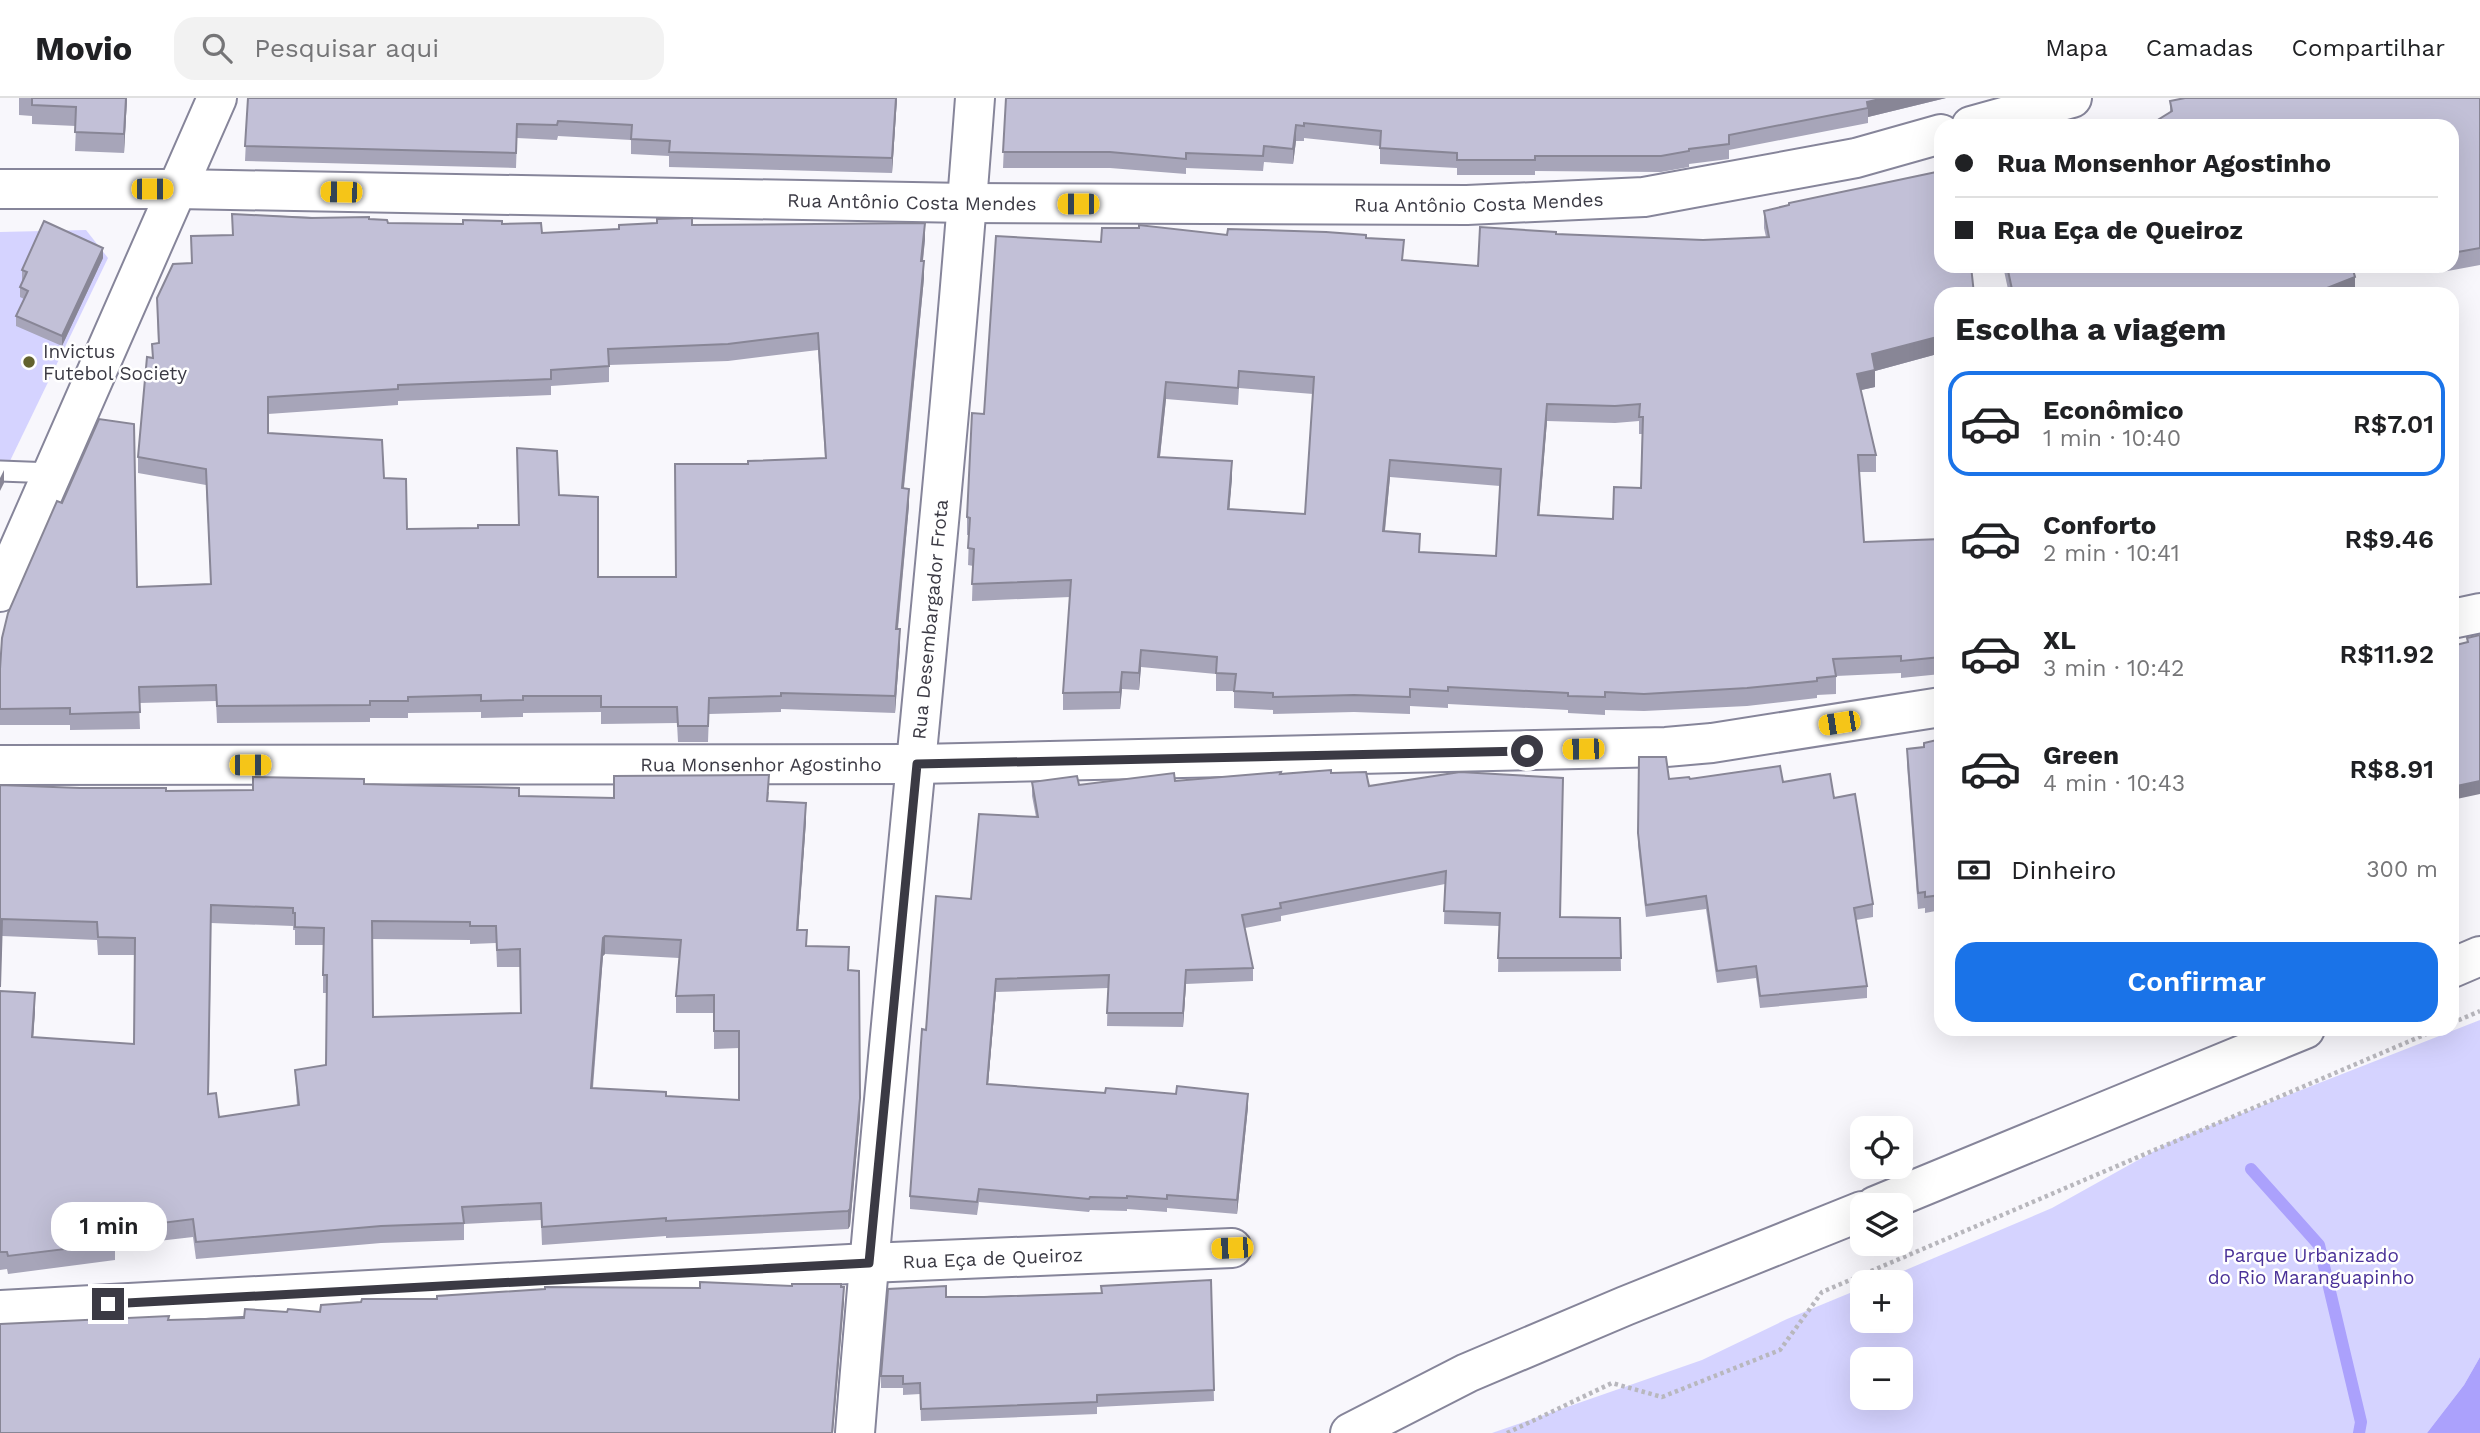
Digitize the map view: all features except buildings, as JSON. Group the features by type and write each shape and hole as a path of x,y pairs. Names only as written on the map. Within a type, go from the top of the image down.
{"street":[{"path":"0,592 217,98"},
{"name":"Rua Desembargador Frota","path":"855,1433 975,98"},
{"path":"1996,119 2072,98"},
{"name":"Rua Antônio Costa Mendes","path":"0,189 177,189 967,203 1467,205 1644,197 1856,158 1934,136"},
{"path":"2459,618 2480,613"},
{"name":"Rua Monsenhor Agostinho","path":"0,765 917,764 1666,747 1712,743 1934,708"},
{"path":"2459,965 2480,956"},
{"path":"1907,1193 2288,1036"},
{"path":"1350,1433 1479,1368 1850,1216"},
{"name":"Rua Eça de Queiroz","path":"0,1310 869,1263 1232,1248"}],"lane":[{"path":"0,471 52,473"}],"path":[{"path":"2459,1020 2480,1011"},
{"path":"1507,1433 1612,1382 1662,1397 1780,1350 1822,1292 2422,1036"}],"green space":[{"name":"Invictus Futebol Society","path":"86,230 108,258 8,465 0,466 0,232"},
{"name":"Parque Urbanizado do Rio Maranguapinho","path":"2480,1020 2480,1357 2464,1385 2427,1433 1492,1433 1702,1360 1787,1319 1850,1293 1850,1333 1913,1333 1913,1270 1906,1270 2052,1208 2174,1140 2439,1036 2459,1036 2459,1028"}],"shaded area":[{"path":"2480,1357 2480,1433 2427,1433 2464,1385"}],"waterway":[{"path":"2251,1169 2319,1245 2361,1422 2359,1433"}],"place":[{"name":"Invictus Futebol Society","path":"29,362"}],"route":[{"path":"108,1304 869,1263 917,764 1527,751"}]}
